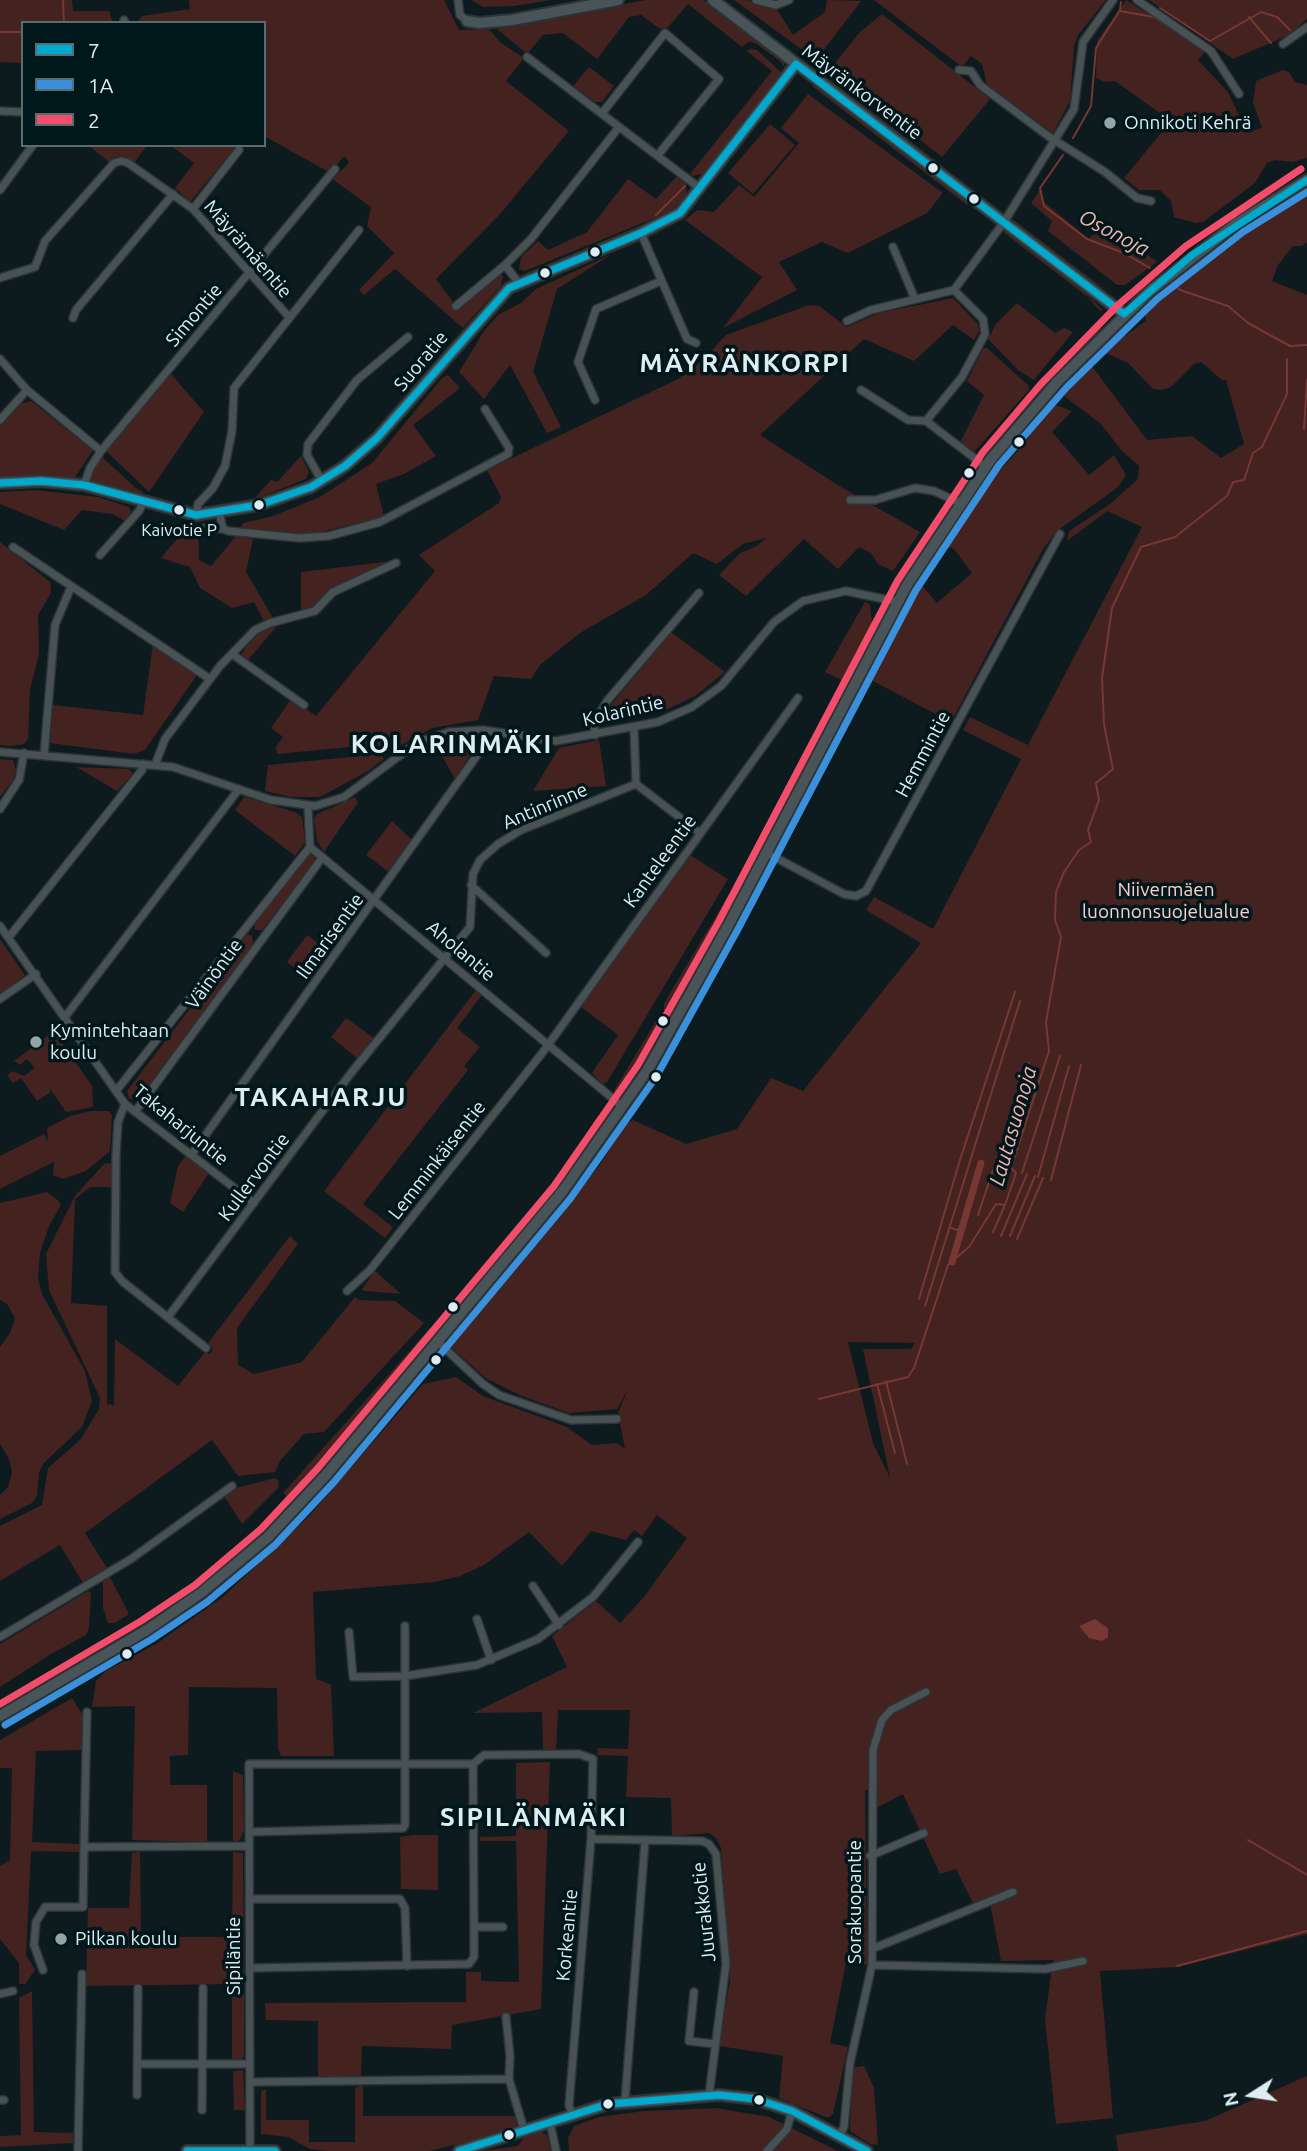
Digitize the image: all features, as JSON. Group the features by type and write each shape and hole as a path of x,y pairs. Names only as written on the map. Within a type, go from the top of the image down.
{"street":[{"path":"458,0 460,15 467,21 512,20 618,0"},
{"path":"756,0 776,5 789,0"},
{"path":"847,321 871,310 954,290 1004,222 1076,105 1083,43 1113,0"},
{"path":"1136,0 1211,51 1239,94"},
{"name":"Mäyränkorventie","path":"719,2 796,64 1124,314"},
{"path":"1283,44 1307,27"},
{"path":"603,112 665,33 719,79 658,155"},
{"path":"527,58 603,112 701,189"},
{"name":"Suoratie","path":"0,483 41,481 84,485 196,515 270,502 321,481 351,461 377,438 490,307 518,282 641,233 675,216 701,189 796,64"},
{"path":"959,70 971,71 980,85 1055,140 1105,172 1138,198 1151,201"},
{"path":"0,111 21,112"},
{"path":"456,306 531,239 619,127"},
{"path":"0,190 32,147"},
{"path":"193,209 239,150"},
{"name":"Mäyrämäentie","path":"0,278 35,267 45,241 114,163 128,163 193,209 289,317"},
{"name":"Simontie","path":"84,485 90,468 101,451 335,169"},
{"path":"0,1716 148,1630 237,1564 268,1537 326,1475 562,1192 622,1107 672,1028 898,602 960,503 986,467 1048,392 1124,314 1208,244 1306,180"},
{"path":"73,318 76,310 173,194"},
{"path":"196,515 198,504 213,488 225,466 232,431 234,388 359,230"},
{"path":"641,233 687,339 696,343"},
{"path":"893,247 915,299"},
{"path":"505,264 518,282"},
{"path":"595,400 578,362 596,309 661,281"},
{"path":"926,421 962,377 985,334 983,318 954,290"},
{"path":"321,481 307,455 308,444 357,380 408,337"},
{"path":"0,359 26,390 101,451"},
{"path":"0,420 26,390"},
{"path":"861,390 908,420 926,421 986,467"},
{"path":"205,528 223,528 240,534 313,538 393,517 508,454 509,448 485,409"},
{"path":"850,500 875,500 915,488 934,491 960,503"},
{"path":"100,555 139,511 144,500"},
{"path":"219,512 223,528"},
{"name":"Hemmintie","path":"767,853 844,894 856,896 866,891 1060,534"},
{"path":"13,547 210,679"},
{"path":"155,765 165,739 210,679 260,627 315,611 333,592 396,563"},
{"path":"44,755 55,625 71,587"},
{"name":"Kolarintie","path":"0,752 155,765 189,771 271,800 308,807 344,797 418,743 449,733 483,730 548,741 634,728 670,718 710,695 738,669 774,622 803,601 846,591 898,602"},
{"path":"595,735 594,723 607,701 699,593"},
{"path":"232,654 304,705"},
{"name":"Kanteleentie","path":"548,1044 798,698"},
{"path":"634,728 636,784 700,833"},
{"name":"Ilmarisentie","path":"192,1154 478,754 483,730"},
{"path":"0,808 19,780 24,753"},
{"path":"9,937 142,770 142,764"},
{"name":"Antinrinne","path":"445,957 470,927 471,885 480,860 508,836 636,784"},
{"path":"65,1017 239,789"},
{"path":"308,807 310,847"},
{"name":"Aholantie","path":"310,847 622,1107"},
{"name":"Väinöntie","path":"116,1091 310,847"},
{"name":"Väinöntie","path":"135,1112 260,938 322,858"},
{"path":"471,885 546,953"},
{"name":"Takaharjuntie","path":"0,926 125,1104 254,1203"},
{"path":"244,928 260,938"},
{"name":"Kullervontie","path":"168,1317 351,1073 445,957"},
{"path":"0,999 36,974"},
{"name":"Lemminkäisentie","path":"347,1292 370,1270 548,1044"},
{"path":"125,1104 118,1122 116,1156 116,1272 122,1281 206,1348"},
{"path":"438,1342 483,1384 499,1395 571,1420 617,1419"},
{"path":"0,1637 141,1553 232,1486"},
{"path":"349,1632 353,1677 459,1669 491,1660 538,1639 559,1625 593,1597 638,1542"},
{"path":"533,1587 559,1625"},
{"path":"477,1619 491,1660"},
{"path":"249,1832 400,1830 405,1825 405,1626"},
{"name":"Sorakuopantie","path":"839,2136 844,2127 850,2063 874,1948 870,1856 871,1760 882,1720 891,1710 926,1692"},
{"path":"43,1970 34,1945 36,1922 45,1908 83,1907 87,1712"},
{"name":"Korkeantie","path":"473,1764 484,1755 579,1754 593,1759 591,1839 569,2105 572,2114"},
{"path":"250,1968 469,1964 474,1957 473,1764 404,1762"},
{"name":"Sipiläntie","path":"250,2149 249,1764 404,1762"},
{"path":"870,1856 924,1833"},
{"name":"Juurakkotie","path":"591,1839 702,1841 709,1844 716,1854 726,1964 709,2095"},
{"path":"625,2101 645,1840"},
{"path":"84,1847 249,1846"},
{"path":"874,1948 1013,1892"},
{"path":"249,1899 400,1899 405,1908 407,1966"},
{"path":"474,1927 503,1927"},
{"path":"872,1965 1045,1969 1083,1961"},
{"path":"78,2151 82,1974"},
{"path":"137,2095 138,1988"},
{"path":"202,2110 203,1988"},
{"path":"0,1994 12,1992"},
{"path":"694,1992 689,2041 715,2043"},
{"path":"506,2018 510,2056 509,2079 524,2130"},
{"path":"137,2064 250,2064"},
{"path":"250,2082 509,2079"},
{"path":"458,2151 572,2114 625,2101 709,2095 756,2099 792,2111 867,2151"},
{"path":"767,2151 782,2136 792,2111"},
{"path":"550,2122 556,2151"},
{"path":"187,2151 275,2151"}],"green space":[{"path":"0,0 72,0 73,11 109,11 112,21 21,21 21,63 0,62"},
{"path":"189,0 444,0 459,30 489,29 501,43 524,58 506,81 569,131 501,213 436,279 453,302 456,300 462,304 501,273 503,276 501,286 463,328 395,269 364,295 359,290 394,253 367,226 371,207 332,179 349,163 345,156 329,172 266,137 266,21 138,21 142,16 190,9"},
{"path":"471,0 551,0 514,6 483,7"},
{"path":"645,0 704,0 782,59 786,70 780,61 755,43 748,42 742,47 688,4 668,27 660,29 641,15 629,17 597,59 563,33 543,35 527,54 497,29"},
{"path":"734,0 747,0 777,10 793,35 825,12 827,0 861,1 816,60"},
{"path":"874,0 1106,0 1078,35 1074,46 1070,101 1053,133 987,85 982,64 971,56 962,67"},
{"path":"1126,0 1206,50 1198,60 1228,92 1247,132 1262,128 1253,103 1256,81 1283,70 1289,72 1295,82 1307,85 1307,158 1292,162 1275,160 1267,163 1255,183 1203,222 1196,223 1174,217 1171,201 1160,190 1139,190 1124,178 1171,121 1115,81 1105,82 1096,78 1097,41"},
{"path":"1149,0 1307,0 1307,19 1289,35 1233,59"},
{"path":"882,14 990,99 942,157 834,74 833,66 859,33"},
{"path":"757,50 783,74 705,173 693,176 690,174 772,71 747,51"},
{"path":"589,67 614,86 602,102 595,102 573,86"},
{"path":"828,78 940,164 938,167 826,80"},
{"path":"814,83 970,202 967,205 813,87"},
{"path":"808,94 943,193 927,213 848,253 822,242 779,262 797,290 723,328 762,277 685,220 697,210 714,212 739,185 754,197 799,143 781,128"},
{"path":"770,124 795,145 753,194 728,173"},
{"path":"90,147 146,147 135,162 118,156 109,162"},
{"path":"173,147 236,147 190,202 175,188 194,163"},
{"path":"677,176 686,183 687,198 667,213 525,271 519,269 521,257 538,241 548,250 587,232 628,179 656,199"},
{"path":"1041,188 1044,202 1089,239 1103,222 1157,262 1125,285 1117,285 1048,231 1052,221 1031,203"},
{"name":"Niivermäen luonnonsuojelualue","path":"1307,190 1307,242 1302,246 1293,246 1278,265 1272,281 1307,295 1307,1934 1178,1967 1100,1971 1113,2118 1056,2124 1045,2019 1053,1960 1001,1961 989,1898 973,1903 956,1869 940,1874 903,1794 874,1809 874,1790 865,1790 867,1965 846,1962 830,2043 848,2047 833,2114 828,2118 779,2098 783,2056 719,2046 730,1980 721,1848 716,1838 709,1833 672,1836 671,1798 626,1797 628,1756 597,1755 598,1748 628,1749 630,1710 558,1710 556,1751 543,1751 542,1712 473,1713 567,1667 552,1636 596,1601 620,1623 643,1598 687,1538 657,1515 642,1536 634,1530 626,1540 591,1531 562,1566 529,1532 484,1565 460,1576 435,1582 313,1592 316,1679 331,1685 334,1756 281,1756 278,1749 277,1688 189,1687 188,1755 170,1756 170,1785 207,1785 207,1842 132,1840 135,1706 92,1707 96,1681 106,1671 156,1644 224,1596 309,1516 423,1384 456,1377 483,1396 567,1427 592,1445 617,1443 625,1449 618,1413 628,1389 617,1409 569,1413 522,1396 487,1379 450,1346 451,1339 599,1166 626,1123 633,1120 686,1144 737,1129 771,1078 803,1091 921,943 866,910 874,897 933,929 1021,759 963,730 970,717 1028,745 1142,527 1107,511 1067,541 1069,531 1110,504 1138,479 1139,466 1121,450 1101,424 1064,396 1061,390 1089,362 1147,440 1192,436 1221,458 1244,444 1226,380 1222,380 1201,362 1194,364 1171,387 1162,390 1153,389 1128,363 1108,354 1092,359 1146,321 1144,312 1192,267 1279,205","holes":["848,1342 915,1343 911,1349 863,1349 890,1478 873,1443"]},
{"path":"1011,218 1099,285 1117,295 1086,279 1012,222"},
{"path":"1003,232 1008,232 1066,275 1103,310 1100,311 1089,298"},
{"path":"612,254 557,289 533,372 561,427 547,433 510,365 484,399 459,372 484,331 498,315 521,303 536,289"},
{"path":"953,298 978,324 979,332 974,340 953,325 914,361 864,339 760,435 841,487 920,532 893,571 878,564 871,553 859,547 838,569 804,539 746,596 719,575 740,553 757,546 766,538 743,544 717,564 693,553 646,595 580,633 540,665 531,679 494,676 478,720 432,728 392,750 384,746 349,747 277,754 276,747 283,737 271,728 291,699 316,716 435,571 419,555 499,503 501,497 487,470 678,379 705,358 726,335 809,305 819,306 847,327 879,313"},
{"path":"1017,303 1055,333 1064,328 1073,332 1034,380 1018,370 988,339 996,324"},
{"path":"1105,313 1100,332 1037,396 988,453 985,450"},
{"path":"983,348 987,348 1029,386 1029,390 973,453 961,441 984,395 967,381"},
{"path":"171,374 204,412 149,492 105,450"},
{"path":"448,375 460,388 413,425 436,456 404,474 376,484 384,517 312,534 275,533 241,527 243,523 273,516 320,497 372,463 443,377"},
{"path":"31,401 93,450 74,479 0,478 0,426 19,404"},
{"path":"1056,405 1072,411 1052,432 1089,475 1114,455 1126,475 1118,487 1057,531 1043,549 951,722 869,679 918,581 937,603 972,573 954,549 945,546 990,481 1025,443 1037,422"},
{"path":"101,456 143,492 140,495 88,481 91,470"},
{"path":"301,456 309,472 306,479 253,500 271,480 277,482"},
{"path":"36,490 98,497 129,507 131,512 125,521 113,514 82,510 64,530 0,504 0,492"},
{"path":"949,499 952,502 949,509 903,576 889,587"},
{"path":"187,527 198,530 199,560 211,566 236,536 253,539 246,572 273,618 264,621 254,602 232,608 200,588 190,567 161,558"},
{"path":"0,542 50,582 51,593 38,615 39,655 30,689 28,739 24,744 11,746 0,745"},
{"path":"392,561 333,588 312,608 301,611 301,572"},
{"path":"865,602 870,604 872,624 844,681 825,672"},
{"path":"276,627 248,660 241,655 251,639 265,628"},
{"path":"671,632 725,672 695,696 668,709 638,718 606,722 604,714"},
{"path":"153,644 197,675 145,750 134,754 50,743 53,705 143,715"},
{"path":"472,738 474,748 455,779 434,742"},
{"path":"599,740 606,786 533,791 559,748"},
{"path":"381,754 384,759 368,771 320,797 291,797 265,791 268,765"},
{"path":"0,759 13,760 16,770 13,780 0,797"},
{"path":"76,767 129,769 133,774 117,791"},
{"path":"244,797 295,812 302,817 305,842 295,856 235,810"},
{"path":"355,797 358,802 324,852 317,841 314,819 317,814"},
{"path":"392,821 412,840 389,872 366,855"},
{"path":"309,853 315,857 314,863 262,930 255,930 254,921"},
{"path":"753,854 757,857 675,1013 664,1010 664,1003"},
{"path":"690,855 728,879 607,1082 602,1084 592,1073 618,1035 581,1007"},
{"path":"247,934 252,936 253,945 138,1100 129,1099 127,1091"},
{"path":"307,935 330,952 311,980 287,962"},
{"path":"0,939 25,975 0,994"},
{"path":"476,990 482,995 457,1028 480,1047 464,1066 468,1070 363,1204 393,1227 385,1238 324,1191"},
{"path":"346,1018 374,1038 358,1059 331,1037"},
{"path":"656,1021 662,1024 655,1035 656,1041 624,1093 613,1092"},
{"path":"54,1031 92,1086 93,1107 66,1112 48,1086 51,1092 37,1101 21,1078 13,1083 7,1075 13,1071 24,1076 35,1068 27,1059 20,1065 14,1061"},
{"path":"91,1111 109,1111 112,1115 110,1151 86,1171 63,1179 53,1175 54,1162 0,1189 0,1156 44,1134 48,1142 47,1128 70,1116"},
{"path":"598,1115 606,1119 606,1124 520,1235 509,1238 567,1164"},
{"path":"187,1154 209,1173 183,1212 170,1203 178,1166"},
{"path":"112,1163 111,1187 90,1187 75,1199 71,1303 107,1306 107,1404 114,1405 115,1339 178,1386 205,1352 210,1354 213,1349 208,1343 290,1236 298,1244 237,1328 238,1365 254,1374 302,1362 355,1297 359,1300 395,1301 424,1323 324,1432 304,1434 280,1461 275,1472 238,1476 212,1440 85,1533 107,1568 83,1583 60,1545 0,1581 0,1526 42,1505 48,1468 80,1440 99,1409 100,1398 49,1290 46,1254 75,1196 104,1164"},
{"path":"47,1192 60,1202 60,1207 49,1226 40,1253 38,1278 42,1294 85,1371 92,1401 82,1427 44,1463 39,1472 37,1496 32,1503 0,1519 0,1495 8,1487 12,1472 9,1459 0,1444 0,1347 10,1333 15,1318 7,1304 0,1300 0,1203"},
{"path":"375,1271 401,1294 364,1291 362,1289"},
{"path":"430,1328 437,1334 294,1503 283,1493"},
{"path":"275,1478 279,1481 278,1488 242,1524 224,1496 236,1488"},
{"path":"110,1577 129,1614 115,1623 108,1623 103,1608 103,1581"},
{"path":"88,1591 91,1593 89,1628 86,1635 0,1687 0,1644"},
{"path":"72,1698 82,1714 82,1750 36,1751 32,1842 79,1844 80,1852 31,1851 26,1955 35,1970 25,1984 19,1984 19,1963 0,1939 0,1866 10,1860 12,1768 0,1768 0,1740"},
{"path":"550,1762 541,2009 452,2025 451,2049 362,2046 361,2078 318,2079 318,2021 266,2020 265,2003 466,2002 466,1972 481,1972 481,1981 519,1982 516,1841 480,1841 480,1837 516,1836 516,1763"},
{"path":"233,1771 243,1775 244,1830 240,1840 233,1842"},
{"name":"SIPILÄNMÄKI","path":"438,1835 438,1890 401,1889 400,1837"},
{"path":"140,1852 141,1937 232,1937 233,1852 243,1853 244,1977 237,1984 86,1986 88,1908 129,1908 132,1853"},
{"path":"232,1990 244,1993 244,2055 242,2059 232,2060"},
{"path":"32,1991 34,2132 73,2133 73,2143 0,2147 0,2136 21,2135 19,1998"},
{"path":"864,2066 874,2088 878,2145 870,2144 850,2131 852,2072 855,2067"},
{"path":"243,2070 245,2110 234,2110 233,2071"},
{"path":"1307,2076 1307,2151 1118,2151 1116,2135 1205,2121"},
{"path":"363,2085 363,2116 516,2116 518,2123 481,2138 430,2151 328,2151 310,2149 288,2137 261,2134 261,2091 266,2089 266,2120 309,2120 309,2142 355,2142 355,2088"},
{"path":"716,2108 769,2117 838,2151 569,2151 568,2138 574,2126 599,2117 644,2111"},
{"path":"541,2132 547,2135 551,2151 482,2151 518,2146 524,2137"}],"shaded area":[{"path":"1095,1619 1108,1628 1108,1637 1102,1641 1089,1638 1079,1626"}],"waterway":[{"path":"63,0 64,21"},
{"name":"Osonoja","path":"1073,138 1091,106 1096,48 1120,10 1121,2"},
{"path":"1160,8 1210,41 1261,12 1277,17 1290,30"},
{"path":"1120,11 1154,17 1203,50"},
{"path":"1249,17 1271,43"},
{"path":"0,32 21,32"},
{"name":"Osonoja","path":"1063,155 1040,188 1044,206 1087,239 1124,253 1150,268"},
{"path":"656,215 685,186"},
{"path":"1172,282 1180,290 1228,306 1248,323 1290,346 1307,345"},
{"name":"Lautasuonoja","path":"819,1399 908,1377 914,1368 948,1265 969,1247 996,1204 1005,1205 1016,1173 1011,1168 1049,1051 1046,1022 1061,937 1055,920 1056,892 1064,872 1079,850 1091,842 1088,830 1099,800 1096,783 1113,769 1104,725 1102,678 1112,608 1141,547 1175,537 1227,496 1233,482 1244,480 1253,453 1262,447 1287,394 1287,359"},
{"path":"1304,429 1307,380"},
{"path":"919,1299 959,1163 1015,992"},
{"path":"925,1306 1020,1001"},
{"path":"1022,1173 1060,1056"},
{"path":"978,1215 1029,1063"},
{"path":"1051,1180 1081,1065"},
{"path":"1038,1177 1069,1066"},
{"path":"952,1262 981,1163"},
{"path":"1001,1236 1027,1174"},
{"path":"1010,1236 1035,1176"},
{"path":"1017,1239 1043,1178"},
{"path":"993,1232 1005,1205"},
{"path":"951,1228 961,1231"},
{"path":"886,1381 907,1464"},
{"path":"877,1384 895,1453"},
{"path":"1248,1840 1307,1875"},
{"path":"1177,1966 1307,1931"}],"transit line":[{"name":"7","path":"0,483 41,481 84,485 196,515 259,505 311,487 345,466 377,438 509,288 641,233 680,213 796,64 1124,314 1192,255 1307,180"},
{"name":"2","path":"0,1704 141,1621 195,1585 261,1529 318,1468 554,1186 638,1065 719,921 898,580 983,452 1040,385 1117,306 1186,246 1301,169"},
{"name":"1A","path":"5,1725 152,1639 207,1602 275,1545 334,1482 570,1199 656,1077 737,931 916,590 999,465 1066,388 1157,299 1243,232 1307,192"},
{"name":"7","path":"459,2151 608,2104 719,2095 756,2099 792,2111 867,2151"},
{"name":"7","path":"187,2151 275,2151"}],"place":[{"name":"Onnikoti Kehrä","path":"1110,123"},
{"name":"Kaivotie P","path":"179,510"},
{"name":"Kymintehtaan koulu","path":"36,1042"},
{"name":"Pilkan koulu","path":"61,1939"}],"district":[{"name":"MÄYRÄNKORPI","path":"745,363"},
{"name":"KOLARINMÄKI","path":"452,744"},
{"name":"TAKAHARJU","path":"321,1097"},
{"name":"SIPILÄNMÄKI","path":"534,1817"}]}
